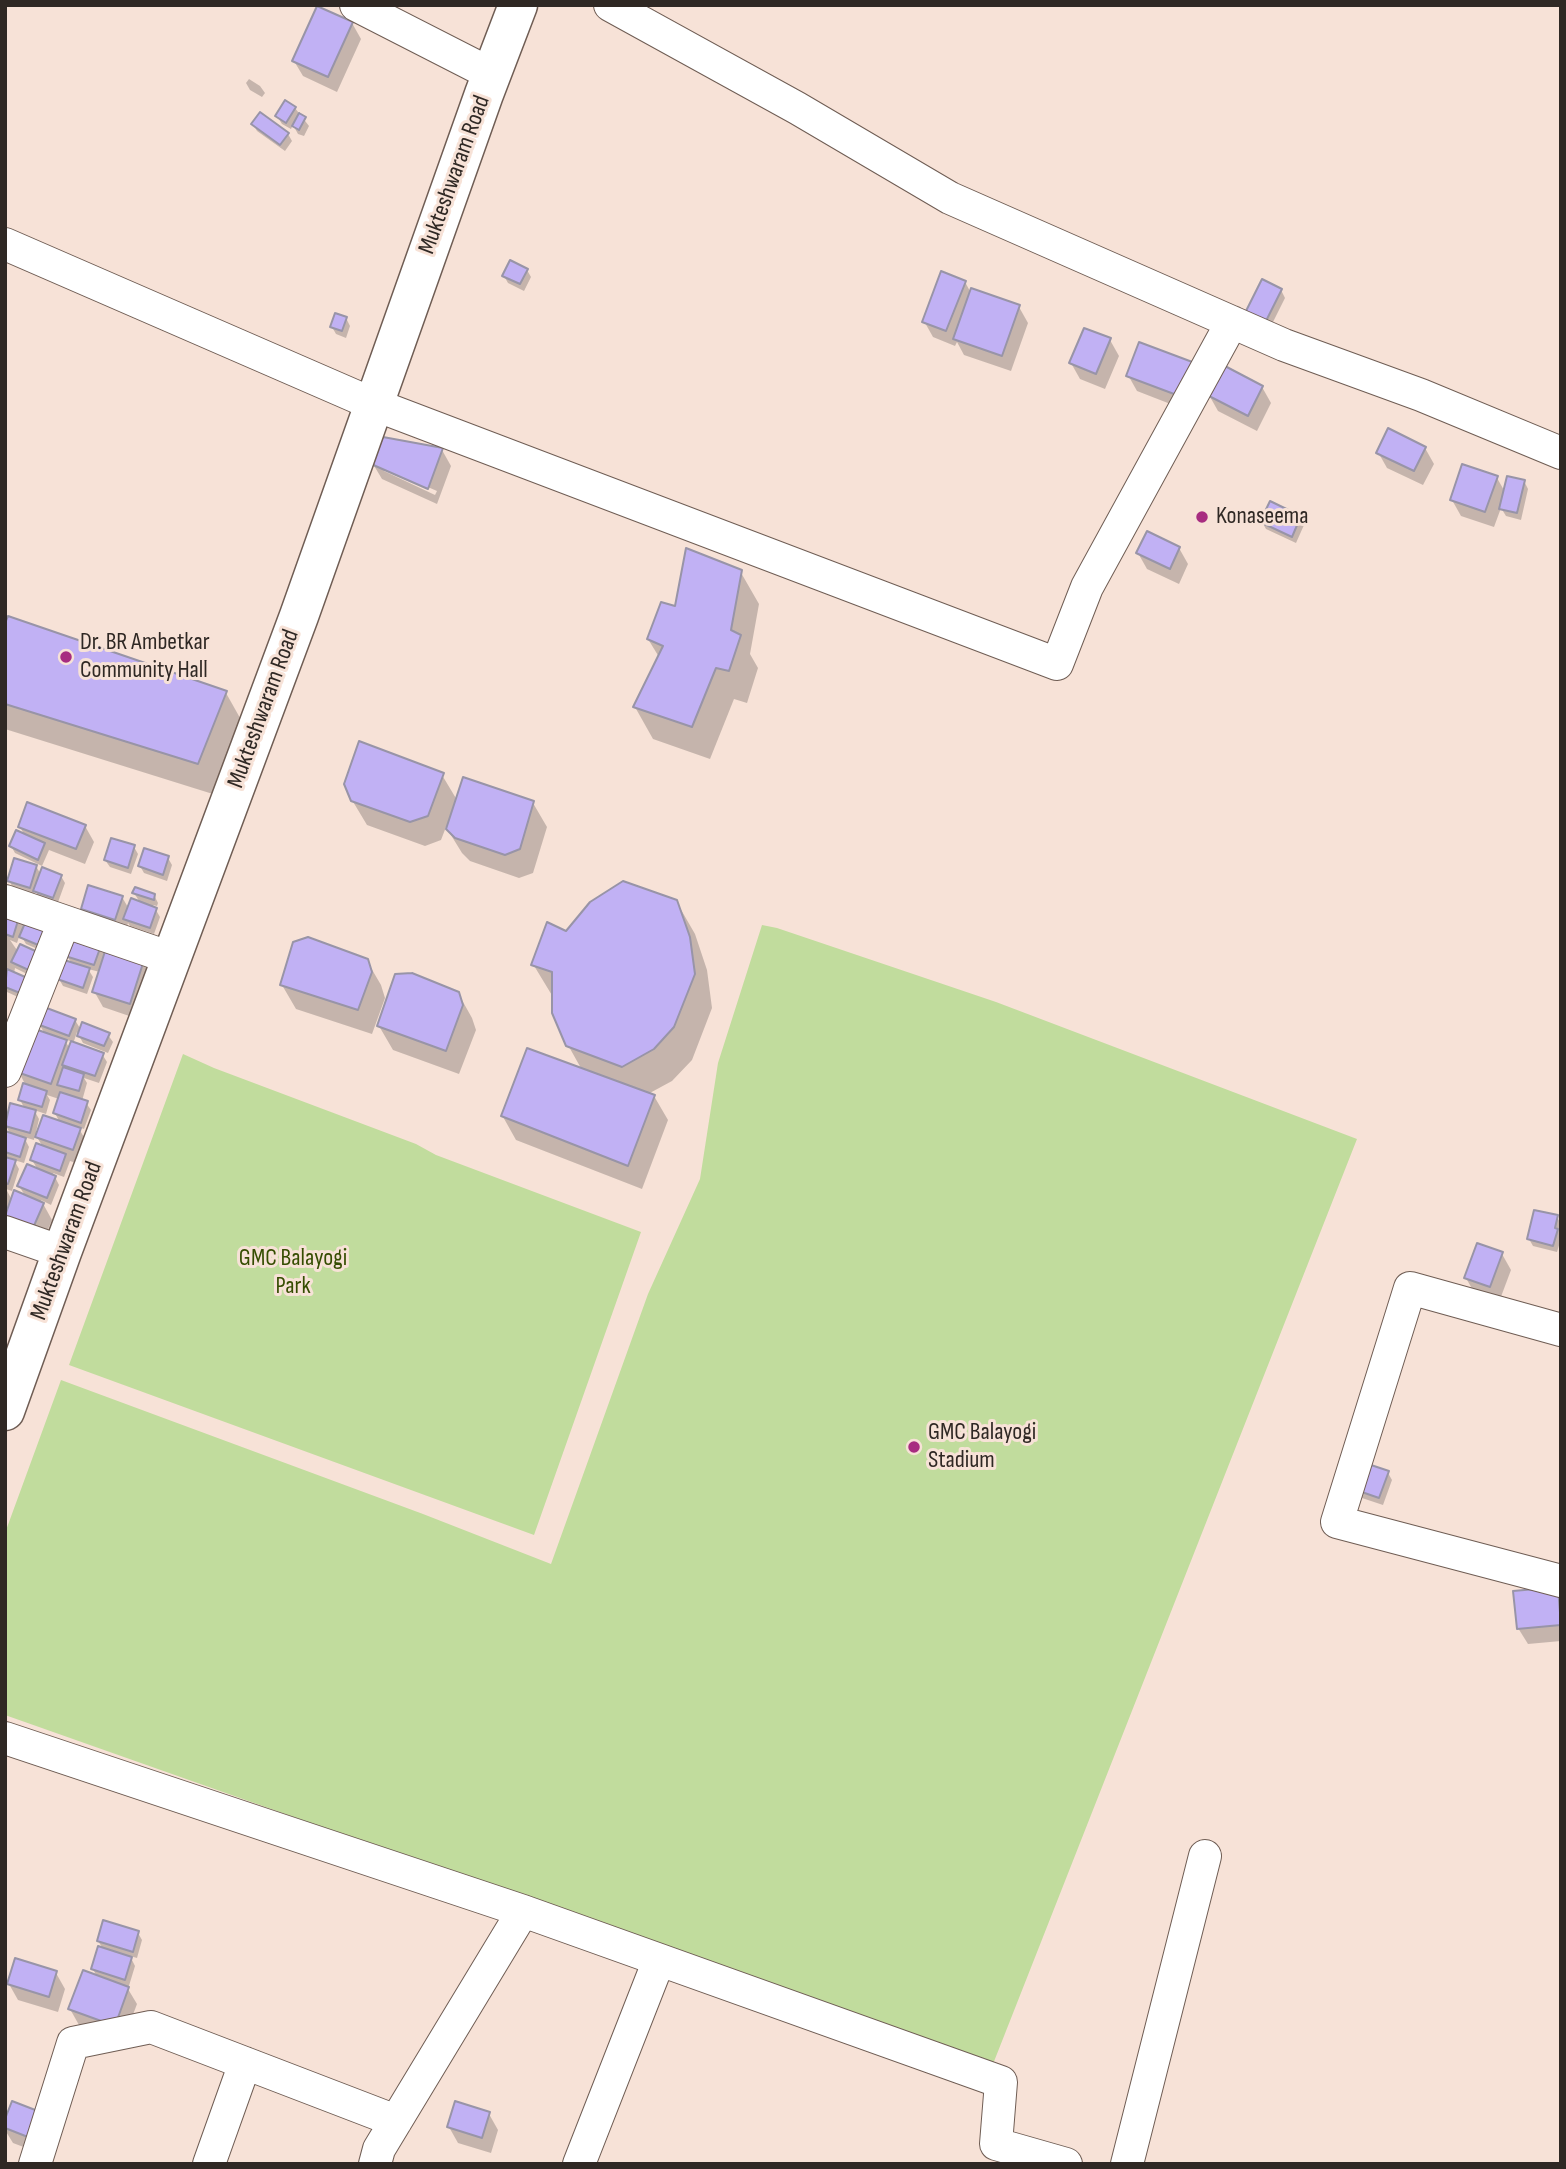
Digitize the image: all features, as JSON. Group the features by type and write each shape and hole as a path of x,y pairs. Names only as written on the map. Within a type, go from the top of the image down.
{"main road":[{"name":"Mukteshwaram Road","path":"5,1411 299,616 491,74 518,5"}],"street":[{"path":"356,5 491,74"},
{"path":"611,5 797,108 950,198 1284,345 1421,395 1561,453"},
{"path":"5,244 373,404 1057,664 1087,587 1231,322"},
{"path":"5,901 171,958"},
{"path":"5,1071 64,922"},
{"path":"5,1232 62,1252"},
{"path":"1561,1330 1409,1288 1337,1522 1561,1581"},
{"path":"5,1738 523,1911 1000,2082 996,2144 1066,2164"},
{"path":"1127,2164 1205,1856"},
{"path":"375,2164 379,2149 523,1911"},
{"path":"579,2164 659,1960"},
{"path":"34,2164 73,2043 151,2027 396,2121"},
{"path":"209,2164 245,2063"}],"green space":[{"name":"GMC Balayogi Stadium","path":"762,925 996,1002 1357,1139 993,2064 5,1715 5,1533 61,1380 551,1564 648,1294 700,1179 718,1063"},
{"name":"GMC Balayogi Park","path":"183,1054 416,1144 436,1155 641,1232 534,1535 69,1365"}],"building":[{"path":"317,6 353,22 328,77 292,61"},
{"path":"285,100 296,107 286,123 275,116"},
{"path":"260,112 289,133 280,145 251,124"},
{"path":"299,113 306,117 299,130 292,126"},
{"path":"510,260 528,269 520,284 502,276"},
{"path":"941,271 966,281 946,331 922,322"},
{"path":"1262,279 1282,289 1265,323 1245,313"},
{"path":"971,288 1020,305 1002,356 953,339"},
{"path":"335,313 347,317 342,331 330,327"},
{"path":"1084,328 1111,338 1096,374 1069,363"},
{"path":"1139,342 1195,363 1182,397 1126,376"},
{"path":"1223,365 1263,386 1248,416 1207,395"},
{"path":"1388,428 1426,447 1414,471 1376,453"},
{"path":"383,437 443,448 428,489 371,464"},
{"path":"1462,464 1498,476 1485,512 1450,500"},
{"path":"1507,476 1525,480 1517,513 1499,509"},
{"path":"1270,501 1301,516 1292,537 1260,522"},
{"path":"1147,531 1180,547 1170,569 1136,553"},
{"path":"686,548 742,570 731,630 741,635 729,671 716,668 692,727 633,707 663,646 647,639 661,602 675,606"},
{"name":"Dr. BR Ambetkar Community Hall","path":"8,616 227,691 198,764 5,704 5,623"},
{"path":"359,741 444,773 428,816 410,822 351,801 344,784"},
{"path":"463,777 534,801 520,849 505,855 455,838 446,829"},
{"path":"27,802 86,825 76,849 18,827"},
{"path":"16,830 45,843 38,860 9,846"},
{"path":"111,838 135,845 128,868 104,860"},
{"path":"144,848 169,856 163,875 138,866"},
{"path":"14,858 37,865 30,888 7,881"},
{"path":"42,867 62,875 53,898 33,891"},
{"path":"623,881 677,900 690,937 695,974 674,1027 654,1049 622,1067 566,1046 552,1013 552,972 531,965 547,922 566,931 590,902"},
{"path":"88,885 123,896 115,920 81,909"},
{"path":"135,887 155,894 154,900 132,893"},
{"path":"131,898 157,908 150,928 123,919"},
{"path":"5,910 20,914 13,937 5,934"},
{"path":"28,916 52,926 43,947 19,937"},
{"path":"73,931 103,940 94,965 65,956"},
{"path":"308,937 368,959 372,972 358,1010 280,985 293,942"},
{"path":"20,944 42,954 33,972 11,962"},
{"path":"107,945 145,957 130,1004 92,992"},
{"path":"64,960 90,968 83,988 57,979"},
{"path":"7,969 32,980 25,995 5,987"},
{"path":"412,973 459,992 463,1005 446,1051 377,1026 395,974"},
{"path":"44,1007 76,1019 69,1036 37,1024"},
{"path":"82,1022 110,1033 104,1046 77,1036"},
{"path":"32,1028 67,1040 51,1084 17,1072"},
{"path":"71,1041 104,1053 95,1076 62,1065"},
{"path":"527,1048 655,1095 628,1166 501,1116"},
{"path":"63,1067 84,1074 79,1091 57,1085"},
{"path":"23,1083 47,1091 42,1107 18,1100"},
{"path":"60,1092 88,1101 81,1123 53,1113"},
{"path":"10,1103 36,1110 30,1133 5,1126"},
{"path":"43,1115 81,1128 73,1150 35,1137"},
{"path":"5,1131 26,1138 20,1157 5,1152"},
{"path":"36,1143 66,1154 60,1171 30,1160"},
{"path":"5,1157 16,1160 8,1184 5,1183"},
{"path":"27,1164 56,1176 47,1198 17,1186"},
{"path":"14,1190 44,1203 33,1228 5,1216"},
{"path":"1534,1210 1558,1215 1555,1228 1558,1229 1553,1246 1527,1239"},
{"path":"1477,1243 1503,1252 1490,1287 1464,1278"},
{"path":"1365,1463 1389,1471 1379,1498 1356,1490"},
{"path":"1558,1587 1561,1625 1517,1629 1513,1591"},
{"path":"103,1920 139,1931 133,1952 97,1941"},
{"path":"98,1946 132,1957 125,1980 91,1969"},
{"path":"15,1958 57,1971 49,1997 7,1984"},
{"path":"83,1970 129,1987 115,2026 68,2009"},
{"path":"12,2101 43,2113 33,2139 5,2128 5,2119"},
{"path":"455,2101 490,2112 482,2138 447,2127"}],"place":[{"name":"Konaseema","path":"1202,517"},
{"name":"Dr. BR Ambetkar Community Hall","path":"66,657"},
{"name":"GMC Balayogi Stadium","path":"914,1447"}]}
